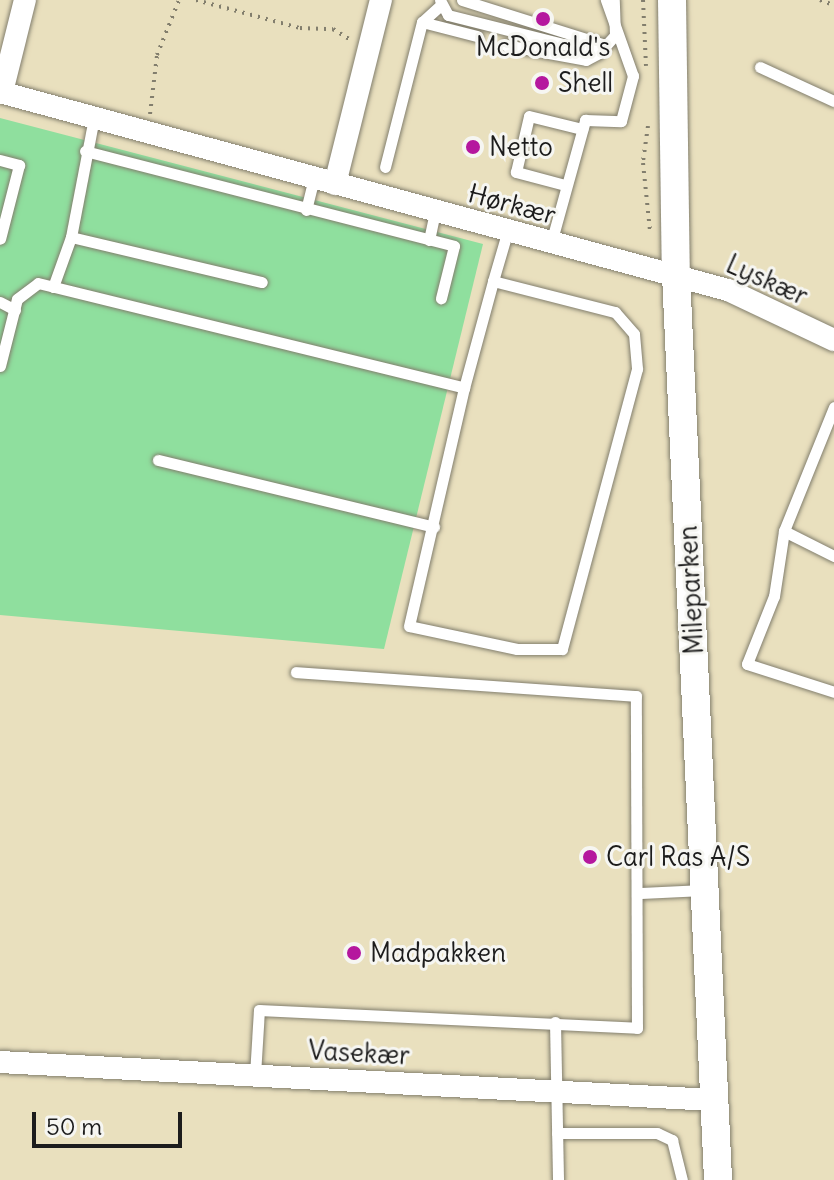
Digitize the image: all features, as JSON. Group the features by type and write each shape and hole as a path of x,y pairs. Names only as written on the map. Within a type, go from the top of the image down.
{"street":[{"name":"Hørkær","path":"25,0 1,92 507,233 676,275"},
{"path":"324,181 368,51 381,0"},
{"name":"Mileparken","path":"672,0 676,275 718,1180"},
{"name":"Lyskær","path":"676,275 728,290 834,340"},
{"name":"Vasekær","path":"0,1062 714,1100"}],"lane":[{"path":"462,0 603,49"},
{"path":"551,244 585,120 621,121 633,76 615,35 606,0"},
{"path":"505,45 586,60 603,49 615,35 614,0"},
{"path":"385,167 422,22 440,3 448,15 603,49"},
{"path":"422,22 477,36"},
{"path":"760,67 834,101"},
{"path":"565,185 516,172 529,116 582,129"},
{"path":"53,287 71,237 85,151 94,118"},
{"path":"85,151 454,246 441,298"},
{"path":"0,160 19,165 0,239"},
{"path":"306,210 324,181"},
{"path":"429,240 435,212"},
{"path":"493,281 615,312 634,334 637,369 562,649 517,649 409,626 464,388 493,281 507,233"},
{"path":"71,237 262,282"},
{"path":"0,366 15,310 38,283 464,388"},
{"path":"0,302 15,310"},
{"path":"834,407 784,531 774,596 747,664 834,692"},
{"path":"158,460 434,527"},
{"path":"784,531 834,556"},
{"path":"255,1075 259,1010 637,1028 641,893 636,696 296,672"},
{"path":"641,893 703,890"},
{"path":"555,1022 558,1180"},
{"path":"557,1133 657,1133 672,1140 682,1180"}],"path":[{"path":"145,132 158,88 157,55 179,0"},
{"path":"196,0 300,28 333,29 368,51"},
{"path":"820,0 834,5"}],"green space":[{"path":"0,118 483,244 384,649 0,615"}],"place":[{"name":"McDonald's","path":"543,19"},
{"name":"Shell","path":"542,83"},
{"name":"Netto","path":"473,147"},
{"name":"Carl Ras A/S","path":"590,857"},
{"name":"Madpakken","path":"354,953"}]}
